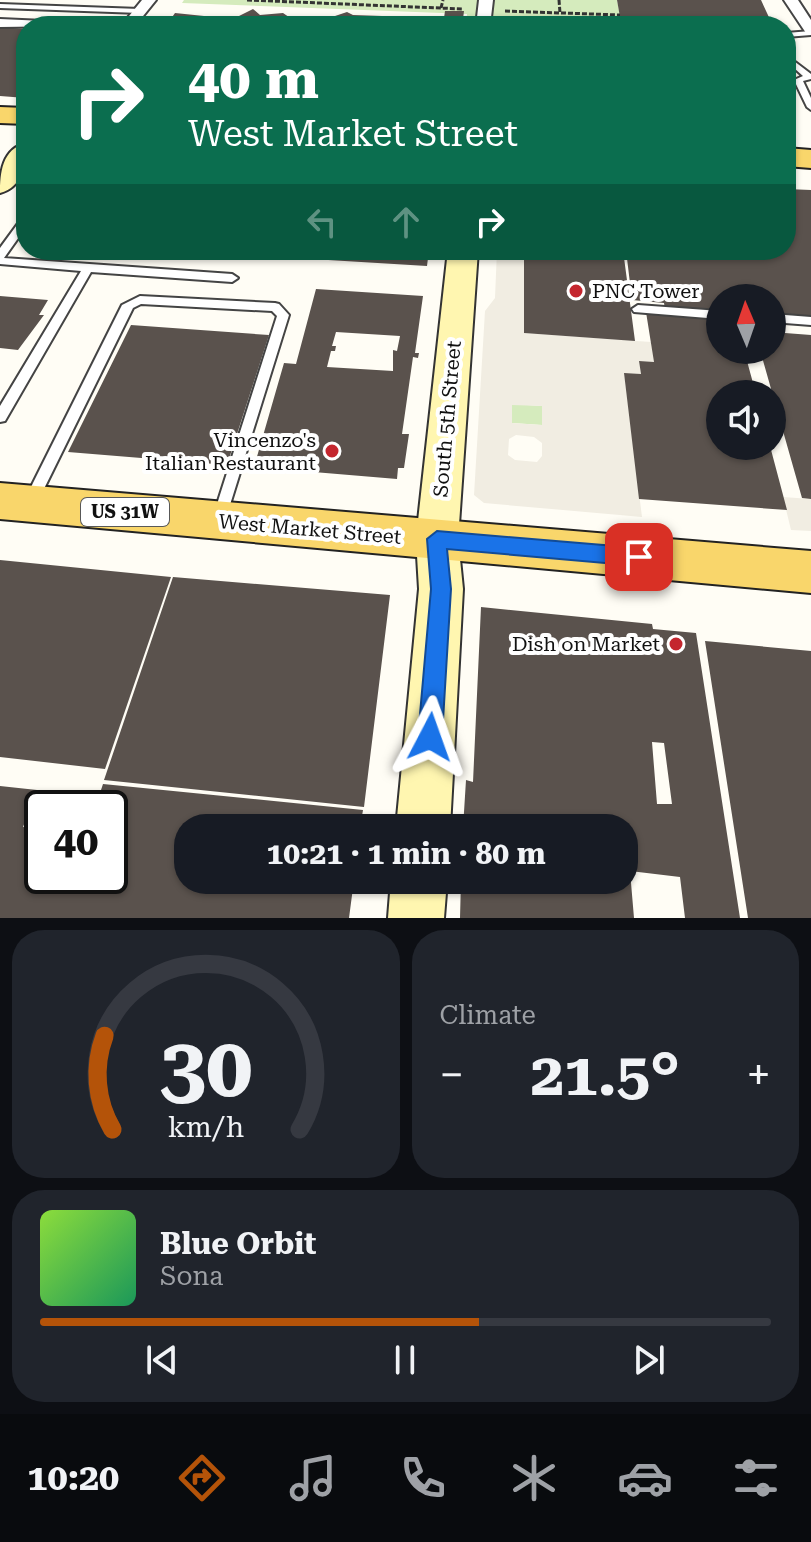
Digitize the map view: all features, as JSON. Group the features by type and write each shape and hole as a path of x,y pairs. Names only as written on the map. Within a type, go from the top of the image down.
{"main road":[{"name":"West Market Street","path":"15,503 811,572"}],"street":[{"path":"791,0 811,32"},
{"path":"0,185 16,164"},
{"name":"South 5th Street","path":"424,814 441,589 437,539 462,260"},
{"path":"416,918 418,894"}],"lane":[{"path":"0,6 144,6"},
{"path":"810,77 798,80 811,107"},
{"path":"0,258 16,234"},
{"path":"18,260 232,278"},
{"path":"0,417 88,268"},
{"path":"15,503 128,305 140,300 275,307 283,315 219,521"},
{"path":"638,309 706,314"},
{"path":"786,319 811,321"}],"path":[{"path":"247,0 441,8 485,5 560,13 620,15"},
{"path":"378,5 380,0"},
{"path":"409,7 411,0"},
{"path":"441,8 443,0"},
{"path":"559,0 560,13"}],"green space":[{"path":"184,0 617,0 620,16 467,16 182,3"},
{"path":"512,404 542,406 542,425 512,423"}],"shaded area":[{"path":"497,260 524,260 524,333 651,342 654,362 639,361 641,374 624,373 642,517 484,503 474,495 485,311 495,298","holes":["512,405 542,406 542,425 512,423","516,435 534,437 542,443 542,456 537,462 515,460 508,455 509,439"]},
{"path":"783,497 811,499 811,531 791,530"}],"building":[{"path":"617,0 761,0 768,16 620,16"},
{"path":"253,9 260,15 283,13 287,16 239,16"},
{"path":"445,11 464,11 463,16 444,16"},
{"path":"347,12 382,16 335,16"},
{"path":"175,13 204,16 173,16"},
{"path":"0,27 16,28 16,97 0,96"},
{"path":"796,189 811,190 811,318 786,317 786,284 706,284 706,311 665,309 664,303 632,300 627,260 796,260"},
{"path":"328,260 428,260 427,266"},
{"name":"PNC Tower","path":"524,260 624,260 635,341 524,333"},
{"path":"316,289 423,296 415,353 419,353 418,358 413,357 402,434 409,434 404,468 398,468 397,479 254,467 284,363 296,364","holes":["336,332 400,336 397,351 393,350 393,371 327,367 331,351 335,351 336,346 332,346"]},
{"path":"0,296 48,300 39,315 44,315 18,350 0,348"},
{"path":"646,312 706,316 706,364 748,364 752,380 706,380 706,460 774,460 787,510 639,499 624,373 641,374 639,361 654,362"},
{"path":"131,325 269,335 227,465 68,452"},
{"path":"786,333 811,335 811,499 802,498 786,442 786,380 769,380 764,364 786,364"},
{"path":"0,560 171,577 105,769 0,757"},
{"path":"173,577 390,595 364,807 104,780"},
{"path":"481,607 652,624 653,629 696,633 740,918 685,918 680,877 638,872 638,814 464,814 466,780 473,782","holes":["652,742 664,743 672,804 657,804"]},
{"path":"705,641 811,651 811,918 748,918"},
{"path":"103,784 363,810 362,814 174,814 174,894 352,894 349,918 0,918 0,786 37,790 24,790 24,894 128,894 128,790 101,790"},
{"path":"461,894 632,894 634,918 460,918"}],"place":[{"name":"PNC Tower","path":"576,291"},
{"name":"Vincenzo's Italian Restaurant","path":"332,451"},
{"name":"Dish on Market","path":"676,644"}],"route":[{"path":"430,737 441,589 437,539 639,557"}]}
